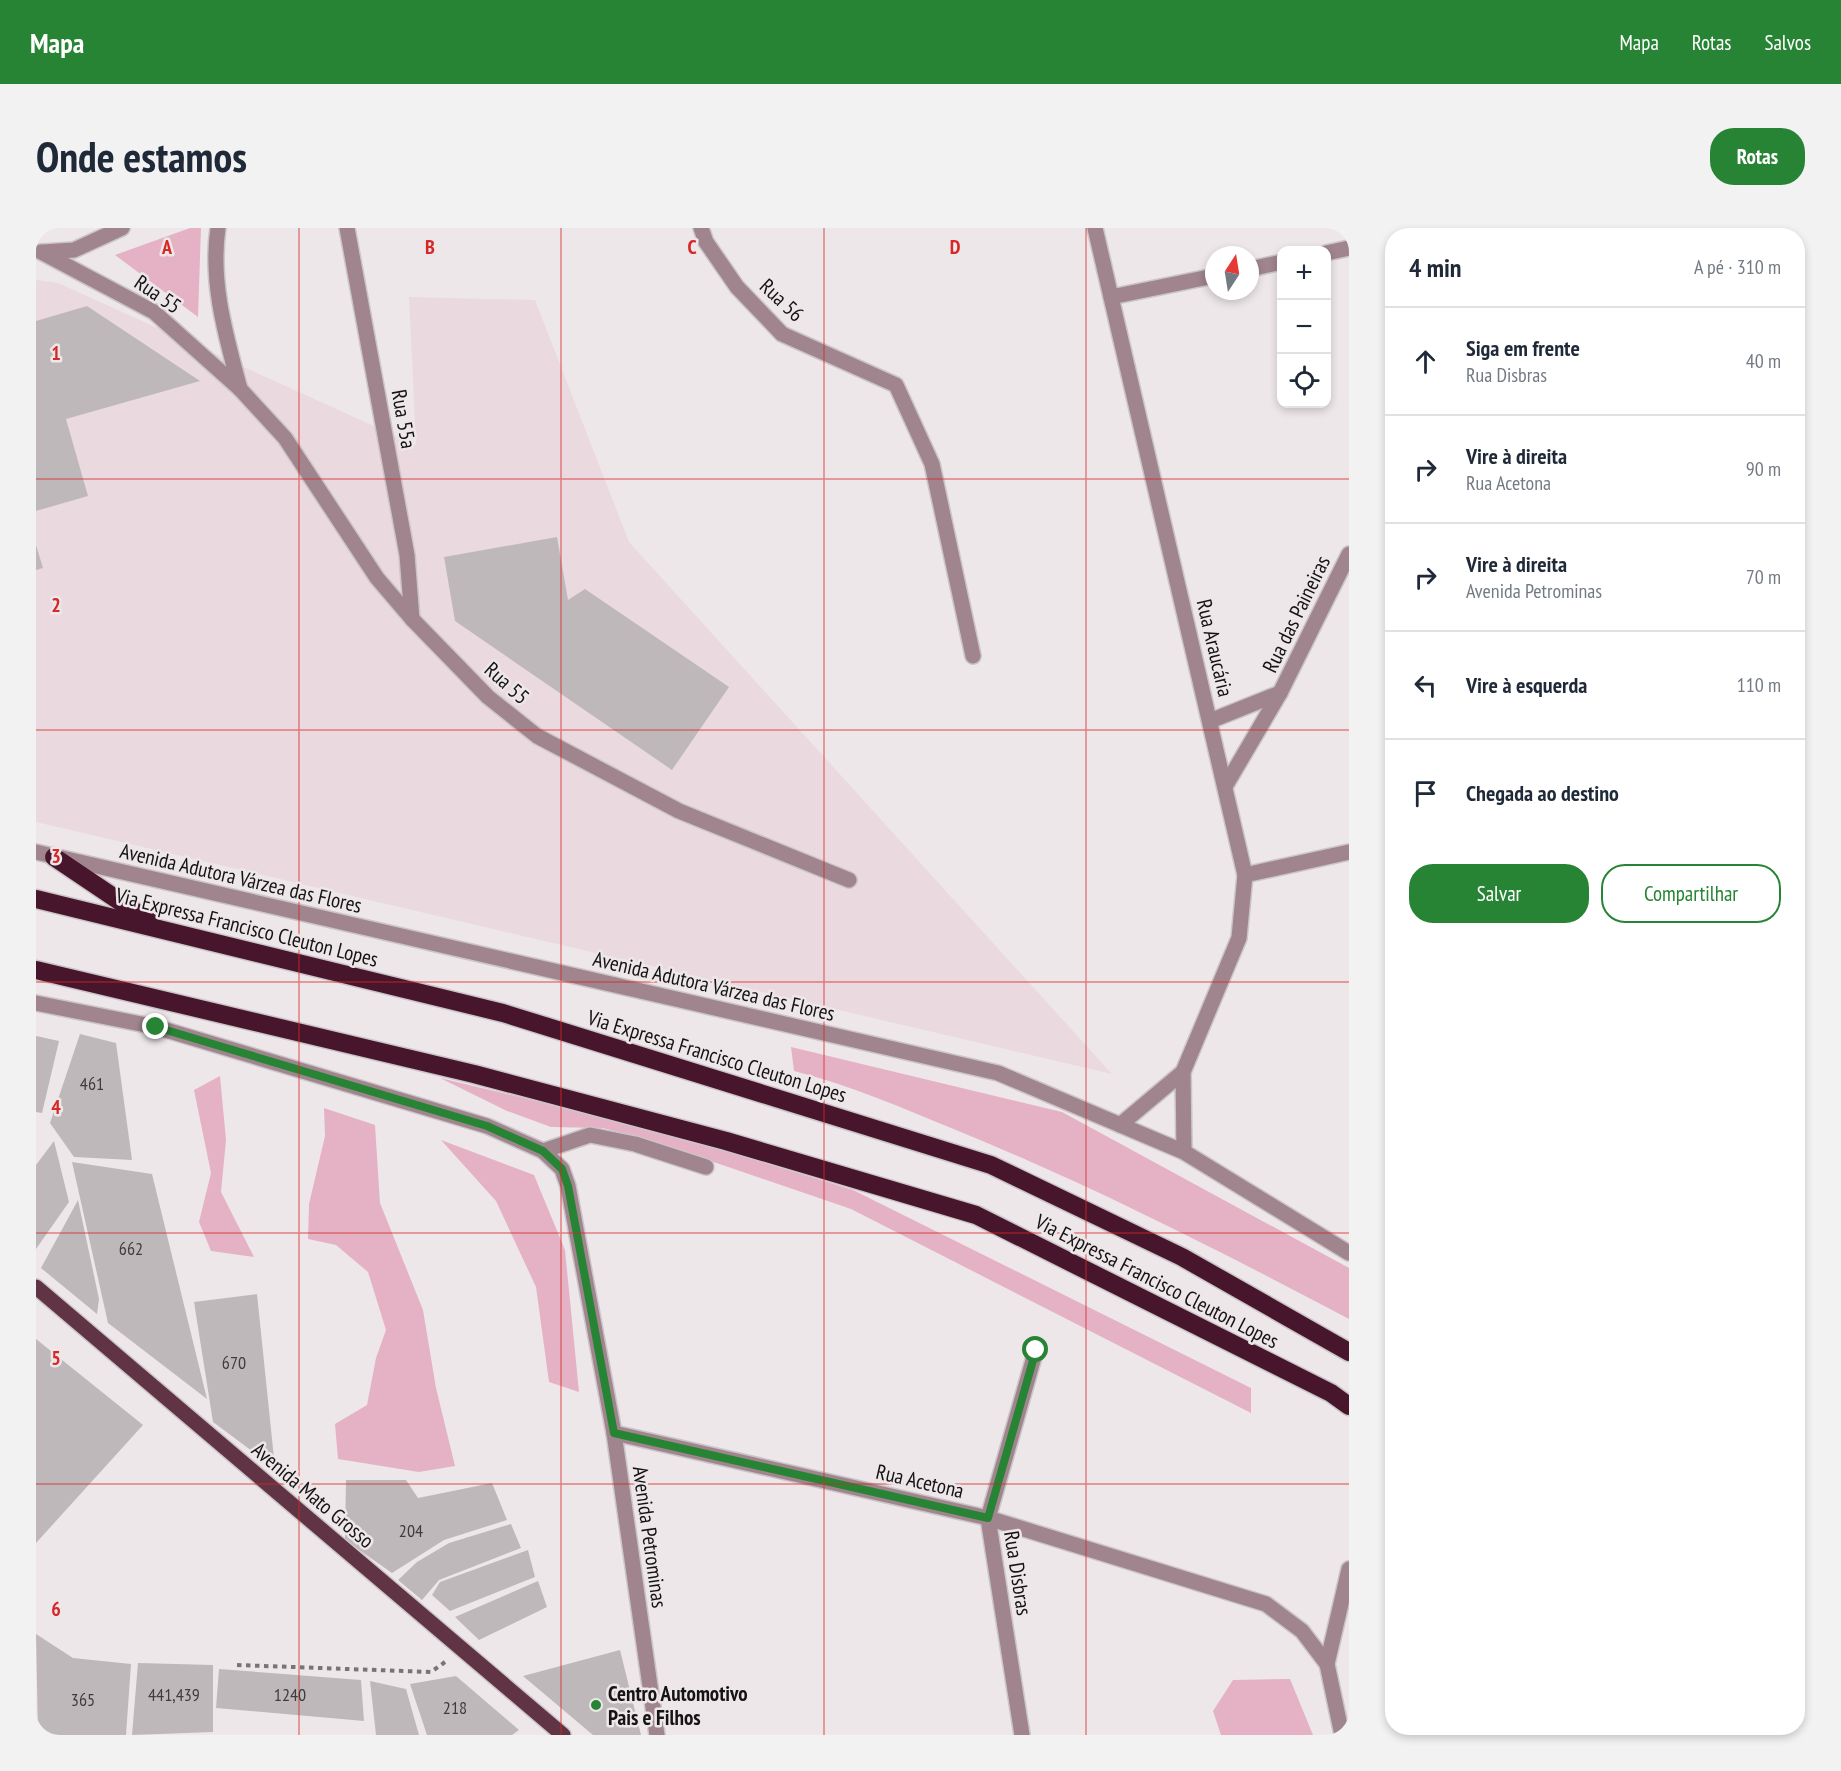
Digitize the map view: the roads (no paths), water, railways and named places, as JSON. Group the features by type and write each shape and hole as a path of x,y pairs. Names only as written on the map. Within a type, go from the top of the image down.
{"highway":[{"path":"54,857 161,929"},
{"name":"Via Expressa Francisco Cleuton Lopes","path":"36,899 503,1013 991,1165 1182,1257 1349,1352"},
{"name":"Via Expressa Francisco Cleuton Lopes","path":"36,970 486,1077 726,1141 976,1215 1331,1393 1349,1406"},
{"path":"1331,1393 1349,1416"}],"main road":[{"name":"Avenida Mato Grosso","path":"36,1287 563,1735"}],"street":[{"path":"38,252 74,250 122,228"},
{"name":"Rua 55","path":"218,228 215,246 219,314 240,389"},
{"name":"Rua 55a","path":"347,228 407,555 412,619"},
{"name":"Rua 56","path":"701,228 706,242 737,287 782,334 896,385 932,464 973,656"},
{"name":"Rua Araucária","path":"1095,228 1226,785 1245,875 1239,938 1183,1072 1184,1152"},
{"path":"1331,252 1349,248"},
{"name":"Rua 55","path":"38,252 154,312 240,389 285,438 377,578 412,619 488,697 537,736 679,811 849,880"},
{"path":"1259,267 1277,263"},
{"path":"1111,297 1205,278"},
{"name":"Rua das Paineiras","path":"1226,785 1280,693 1349,554"},
{"name":"Rua das Paineiras","path":"1210,721 1280,693"},
{"name":"Avenida Adutora Várzea das Flores","path":"36,852 998,1073 1184,1152 1349,1253"},
{"path":"1245,875 1349,852"},
{"path":"36,1003 168,1030 487,1126 543,1151 590,1135 635,1144 706,1167"},
{"name":"Rua Araucária","path":"1120,1125 1183,1072"},
{"name":"Avenida Petrominas","path":"543,1151 562,1169 568,1186 614,1433 657,1735"},
{"name":"Rua Disbras","path":"1022,1735 988,1518 1036,1350"},
{"name":"Rua Acetona","path":"614,1433 988,1518 1266,1604 1302,1630 1327,1664"},
{"path":"1342,1735 1327,1664 1349,1569"}],"place":[{"name":"Centro Automotivo Pais e Filhos","path":"596,1705"}]}
